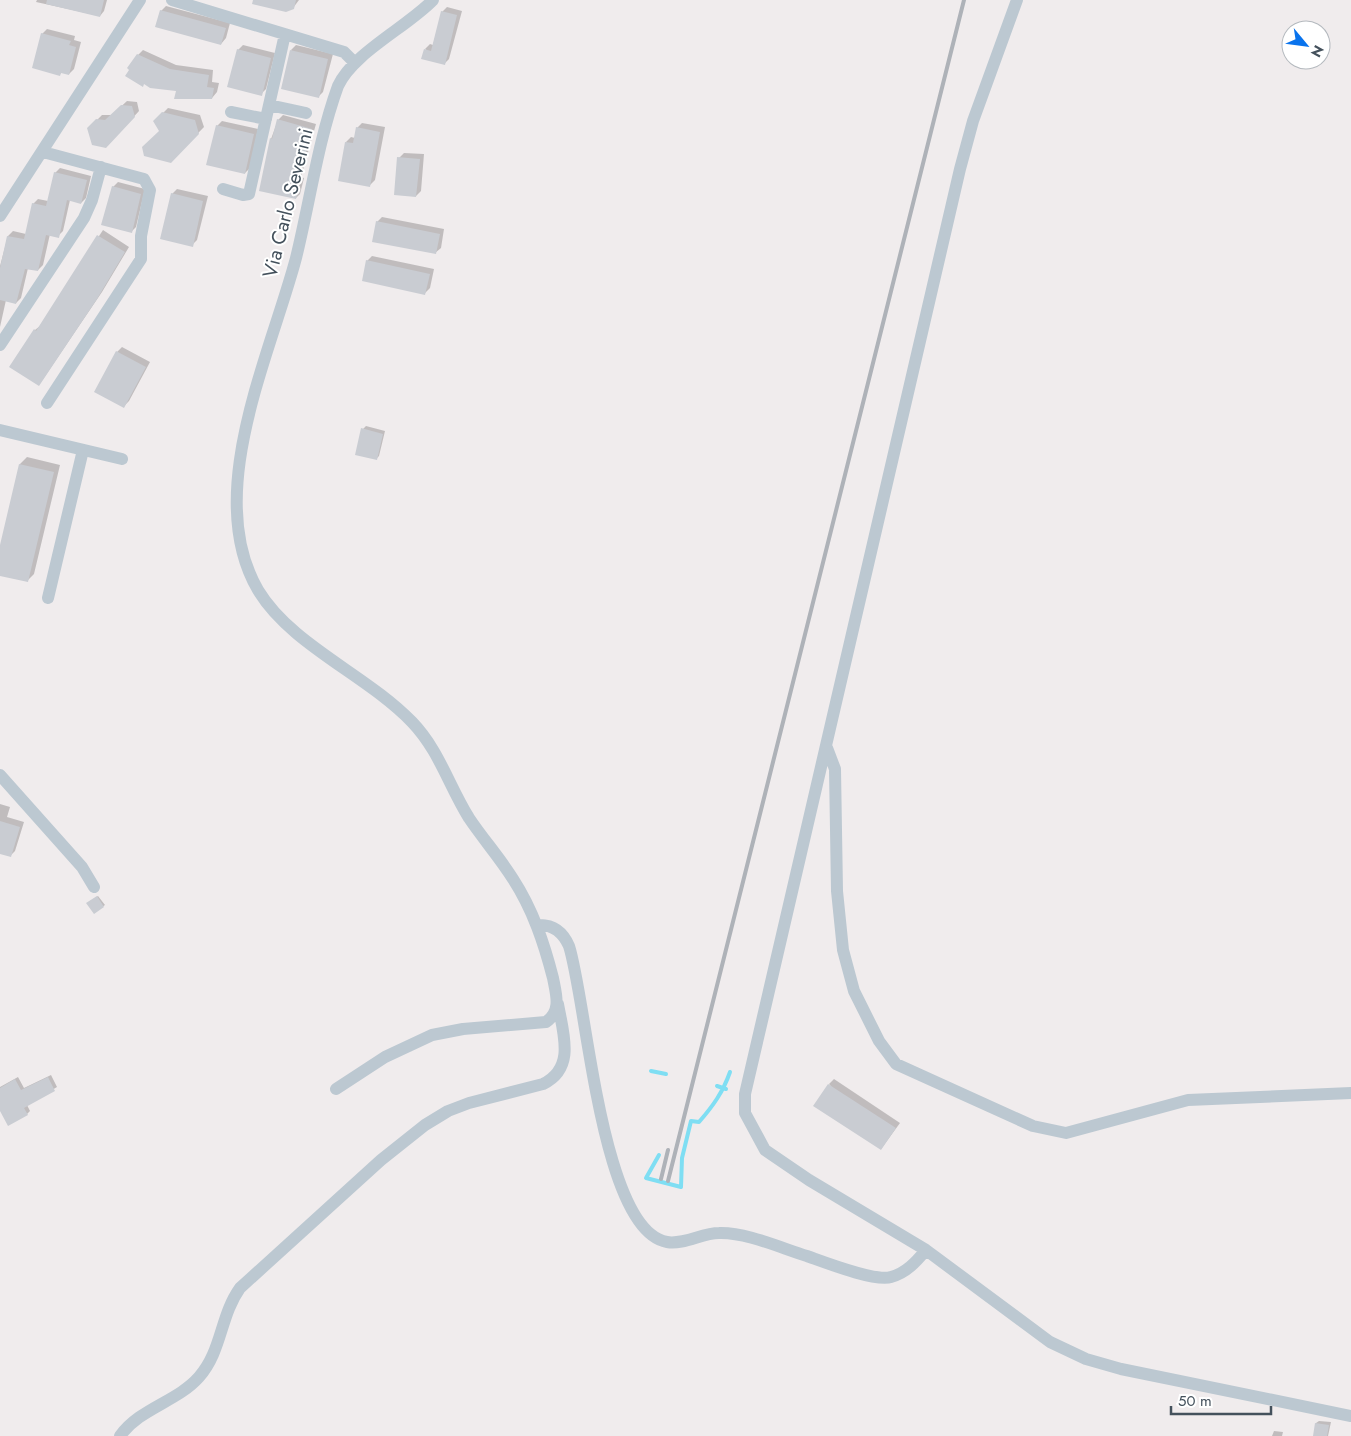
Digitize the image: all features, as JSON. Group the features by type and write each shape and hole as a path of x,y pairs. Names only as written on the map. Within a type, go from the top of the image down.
{"street":[{"path":"0,216 140,0"},
{"path":"172,0 344,52 355,63"},
{"name":"Via Carlo Severini","path":"120,1436 140,1416 198,1379 216,1352 228,1309 240,1288 391,1151 425,1125 448,1111 479,1100 543,1084 552,1079 563,1065 566,1056 558,1002 537,926 515,882 469,817 441,762 420,730 384,697 288,625 258,590 248,567 239,527 237,501 241,454 254,394 292,272 331,108 340,81 355,63 415,17 433,0"},
{"path":"1018,0 973,121 960,169 827,748 745,1094 745,1113 765,1150 809,1180 926,1250 1050,1342 1086,1359 1121,1369 1351,1416"},
{"path":"223,189 243,195 249,194 285,34"},
{"path":"269,105 306,113"},
{"path":"231,112 266,120"},
{"path":"43,152 144,179 149,185 150,200 141,236 141,259 47,403"},
{"path":"0,345 84,218 92,200 101,167"},
{"path":"0,444 2,431 122,459"},
{"path":"48,598 83,450"},
{"path":"827,748 835,770 837,891 843,950 854,990 879,1040 896,1064 1033,1126 1066,1133 1188,1100 1351,1093"},
{"path":"0,775 82,868 94,887"},
{"path":"537,926 555,928 566,939 569,946 581,999 597,1093 614,1166 627,1203 639,1222 652,1236 667,1242 719,1233 751,1238 843,1268 889,1278 905,1271 926,1250"},
{"path":"336,1089 385,1057 422,1038 463,1029 546,1022 554,1014 558,1002"}],"building":[{"path":"47,0 104,0 100,17 46,4"},
{"path":"253,0 296,0 294,9 286,12 252,4"},
{"path":"160,10 226,28 221,45 155,27"},
{"path":"441,11 457,15 445,65 421,59 424,49 431,51"},
{"path":"41,33 71,41 69,45 76,47 69,75 61,73 60,76 32,68"},
{"path":"237,49 271,58 262,96 227,87"},
{"path":"290,50 328,59 319,98 281,89"},
{"path":"137,54 170,69 209,75 207,87 214,88 212,99 174,99 176,91 150,88 144,84 143,87 125,76 129,70 127,68"},
{"path":"121,105 132,106 135,117 106,148 92,145 87,128 96,119 105,120"},
{"path":"162,112 195,120 199,134 171,163 144,156 142,147 159,131 153,121"},
{"path":"277,119 312,129 298,182 300,182 296,199 259,191 270,138 272,139"},
{"path":"216,125 254,134 245,174 206,165"},
{"path":"356,127 380,132 370,187 338,181 345,142 353,143"},
{"path":"397,157 420,159 416,197 394,195"},
{"path":"54,172 87,180 81,204 67,200 59,238 46,235 38,271 25,269 16,304 0,300 0,268 7,236 24,239 32,203 46,206"},
{"path":"112,186 141,194 132,233 101,225"},
{"path":"171,193 203,201 193,247 160,239"},
{"path":"376,221 440,234 436,254 372,242"},
{"path":"97,235 125,252 97,299 39,386 9,367 34,329 36,331"},
{"path":"366,260 430,274 425,295 362,281"},
{"path":"116,351 146,367 124,408 94,392"},
{"path":"361,428 383,434 377,460 355,455"},
{"path":"19,464 54,472 28,582 0,576 0,545"},
{"path":"0,821 20,827 11,857 0,854"},
{"path":"97,896 104,907 94,914 86,903"},
{"path":"48,1077 55,1091 24,1108 28,1115 8,1126 0,1111 0,1088 15,1079 21,1090"},
{"path":"828,1084 896,1128 881,1150 813,1106"},
{"path":"1315,1423 1329,1425 1327,1436 1313,1436"}],"waterway":[{"path":"651,1071 666,1074"},
{"path":"659,1155 646,1178 681,1187 682,1158 691,1121 699,1122 709,1110 721,1092 730,1072"},
{"path":"717,1086 726,1089"}],"railway":[{"path":"668,1181 964,0"},
{"path":"661,1179 668,1150"}]}
